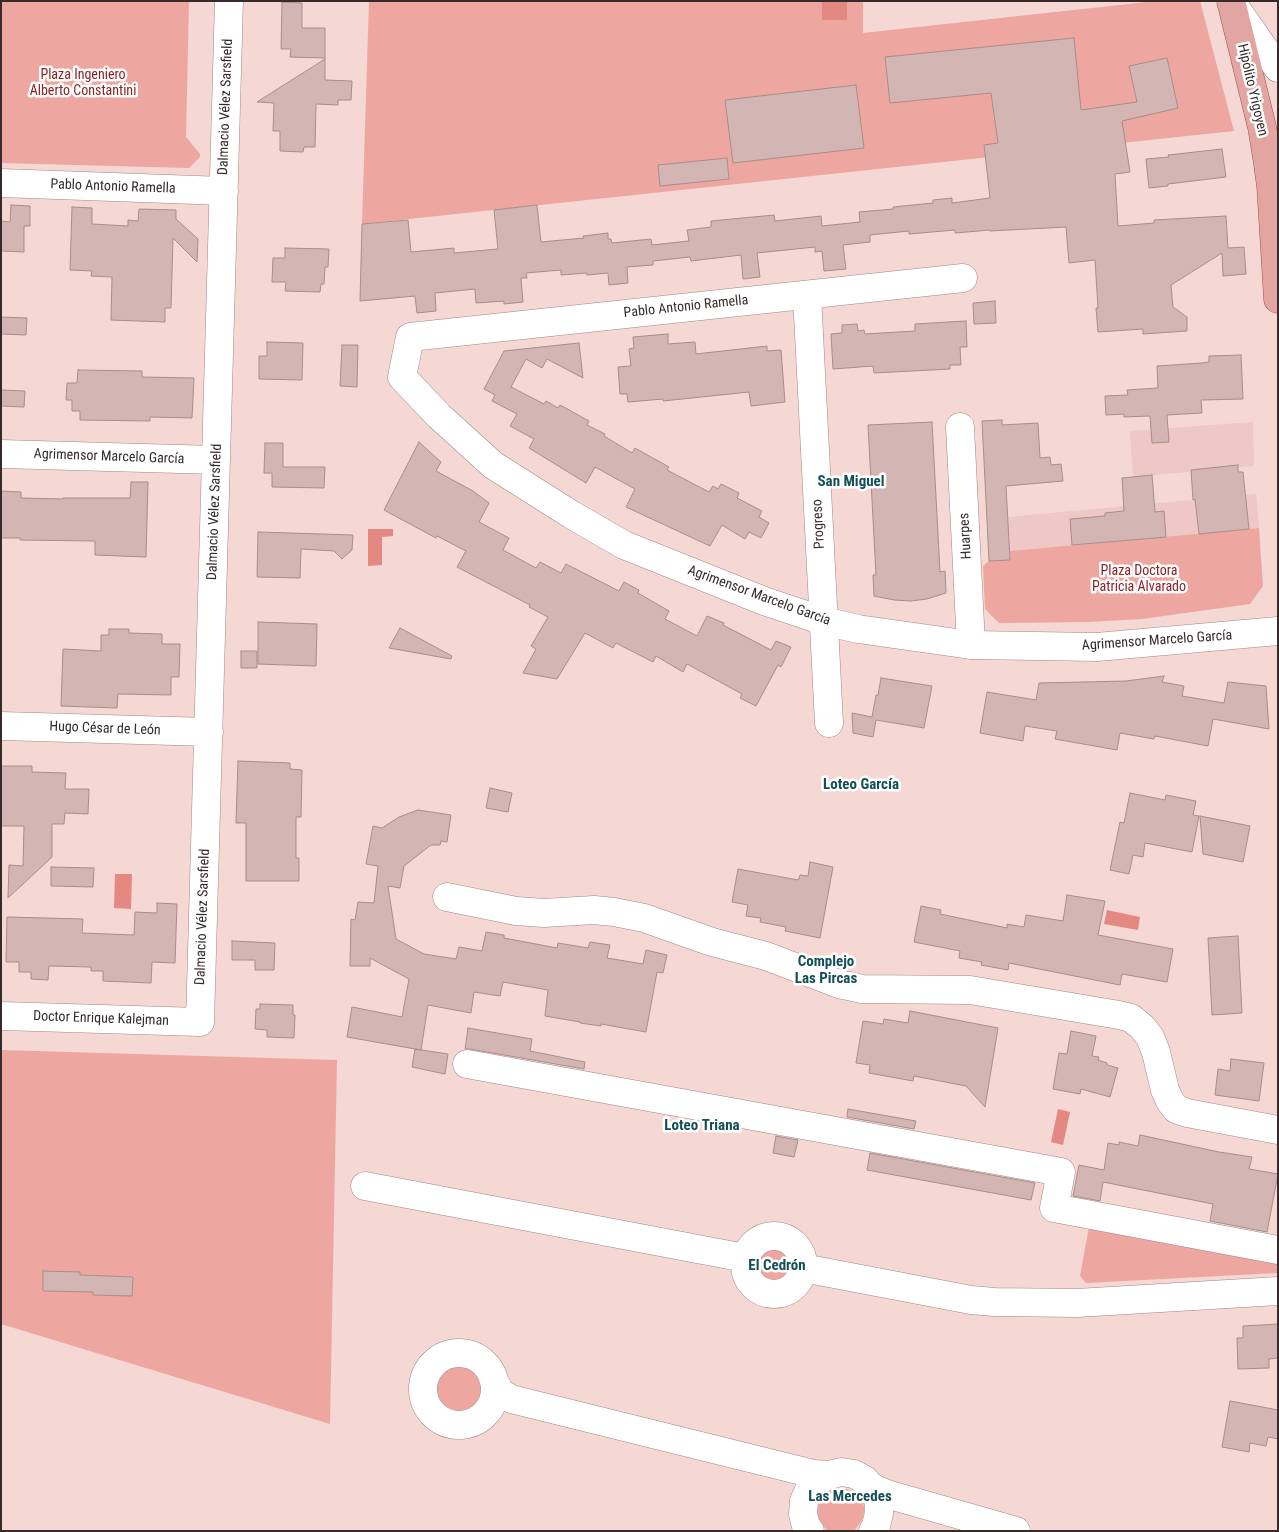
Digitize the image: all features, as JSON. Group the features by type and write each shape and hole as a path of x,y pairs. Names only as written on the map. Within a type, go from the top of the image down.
{"main road":[{"name":"Hipólito Yrigoyen","path":"1231,2 1262,127 1267,157 1271,186 1278,299"}],"street":[{"name":"Dalmacio Vélez Sarsfield","path":"200,1022 230,1"},
{"path":"1231,2 1278,68"},
{"name":"Pablo Antonio Ramella","path":"1,183 224,191"},
{"name":"Pablo Antonio Ramella","path":"410,337 963,278"},
{"name":"Progreso","path":"807,294 830,723"},
{"name":"Agrimensor Marcelo García","path":"410,337 402,377 440,416 493,465 624,545 764,601 824,621 858,629 971,646 1098,647 1278,631"},
{"name":"Huarpes","path":"960,427 971,646"},
{"name":"Agrimensor Marcelo García","path":"1,454 216,460"},
{"name":"Hugo César de León","path":"1,726 208,732"},
{"path":"447,897 516,911 544,913 594,910 629,915 669,926 712,942 766,956 839,984 862,989 970,990 1125,1016 1142,1026 1150,1037 1156,1052 1165,1090 1176,1109 1187,1113 1278,1130"},
{"name":"Doctor Enrique Kalejman","path":"1,1016 200,1022"},
{"path":"467,1064 1061,1172 1054,1208 1278,1250"},
{"path":"365,1186 745,1258"},
{"path":"774,1235 786,1238 796,1245 802,1256 803,1268 799,1279 791,1288 780,1293 768,1293 756,1288 748,1279 744,1268 745,1258 752,1245 762,1238 774,1235"},
{"path":"803,1268 971,1300 994,1302 1077,1303 1278,1292"},
{"path":"499,1405 480,1419 469,1424 447,1423 437,1418 429,1410 424,1400 422,1389 424,1378 430,1367 438,1360 448,1355 459,1353 470,1355 480,1360 488,1368 493,1378 495,1390 493,1401 499,1405 790,1467 814,1474 829,1475"},
{"path":"790,1467 801,1477 808,1493"},
{"path":"810,1531 806,1526 803,1514 804,1501 808,1493 818,1480 841,1472 854,1474 865,1480 873,1490 884,1514 1016,1531"}],"shaded area":[{"path":"822,1 847,1 847,20 822,20"},
{"path":"1253,422 1254,466 1133,477 1130,431"},
{"path":"1256,494 1259,528 1010,551 1008,517"},
{"path":"368,529 393,529 393,536 382,537 382,565 368,566"},
{"path":"115,874 132,874 131,909 114,908"},
{"path":"1107,910 1140,917 1138,930 1104,924"},
{"path":"1058,1109 1070,1112 1063,1145 1051,1142"}],"green space":[{"name":"Plaza Ingeniero Alberto Constantini","path":"1,1 189,1 186,137 200,154 200,157 189,168 1,163"},
{"path":"369,1 863,1 863,33 1156,1 1200,1 1234,131 362,224"},
{"name":"Plaza Doctora Patricia Alvarado","path":"1259,528 1263,586 1250,604 1142,619 1088,622 999,623 985,609 983,566 989,561 1010,560 1010,551"},
{"path":"1,1050 337,1060 330,1424 1,1324"},
{"path":"1090,1221 1278,1255 1278,1273 1086,1283 1080,1276"},
{"path":"773,1248 784,1253 789,1264 784,1275 773,1280 762,1275 757,1264 762,1253"},
{"path":"464,1365 476,1371 481,1379 481,1397 476,1405 468,1410 454,1411 442,1405 437,1397 436,1383 442,1371 450,1366"},
{"path":"835,1488 850,1490 861,1499 864,1513 862,1520 854,1531 828,1531 820,1523 817,1516 819,1501"}],"building":[{"path":"282,2 302,3 302,28 325,28 325,58 290,57 291,49 281,49"},
{"path":"1074,38 1081,110 1137,102 1129,66 1167,58 1178,108 1122,121 1130,172 1115,174 1118,226 1154,223 1154,220 1226,216 1228,248 1244,247 1246,274 1223,276 1222,253 1171,285 1173,307 1187,317 1187,331 1143,334 1143,329 1098,332 1095,260 1069,263 1066,227 955,233 955,230 909,234 909,231 870,235 870,242 843,245 846,269 824,271 822,251 815,252 815,247 757,253 760,277 743,279 741,255 691,261 690,257 653,261 653,265 627,267 628,283 609,285 608,273 561,275 561,270 526,273 527,278 521,278 523,302 504,304 504,301 476,303 475,289 435,293 436,311 417,313 415,296 360,301 362,224 408,220 411,252 454,248 454,253 498,249 494,210 537,205 541,242 584,238 583,236 608,233 608,239 611,239 612,243 651,239 652,245 689,241 687,230 711,227 711,221 774,215 775,221 821,216 822,226 860,222 859,212 933,203 933,200 952,198 952,203 990,198 984,145 998,143 991,93 890,103 885,57"},
{"path":"325,59 325,80 352,81 351,100 338,100 338,105 316,104 315,147 304,147 303,152 280,151 280,131 273,131 274,103 257,102"},
{"path":"856,85 864,148 733,163 725,100"},
{"path":"1222,149 1226,177 1149,188 1146,159"},
{"path":"727,158 729,179 660,186 658,165"},
{"path":"11,205 30,206 30,226 24,226 24,252 1,251 1,221 10,222"},
{"path":"72,207 92,208 92,224 128,226 128,220 138,221 139,209 176,210 176,219 198,239 197,262 173,238 171,308 165,308 165,322 111,320 112,277 91,276 92,271 70,270"},
{"path":"285,248 329,249 328,267 325,267 324,284 321,284 320,292 285,291 286,282 272,282 273,258 285,258"},
{"path":"995,301 996,323 974,324 973,303"},
{"path":"1,317 27,318 26,335 1,334"},
{"path":"966,321 967,347 960,347 961,365 950,365 950,369 874,373 873,366 833,369 831,334 842,333 842,325 857,324 858,331 864,330 865,334 915,331 915,324"},
{"path":"668,334 668,344 695,342 696,354 767,346 767,351 781,350 785,402 751,406 749,392 663,401 663,399 628,402 627,394 620,394 618,367 631,366 629,349 634,348 633,337"},
{"path":"267,342 303,343 302,380 259,379 259,356 267,356"},
{"path":"579,343 583,378 547,359 542,368 526,359 511,387 544,404 546,401 558,408 560,405 589,421 587,425 605,434 604,436 632,453 635,448 669,467 667,470 709,492 713,486 718,489 721,484 739,493 737,498 762,511 759,517 769,523 761,538 749,532 745,539 722,525 710,546 626,507 635,489 595,467 586,483 529,448 534,439 510,426 517,414 492,401 495,395 484,389 504,351"},
{"path":"342,345 358,345 357,387 340,386"},
{"path":"1241,355 1243,399 1201,400 1202,413 1167,415 1169,442 1152,443 1150,416 1124,417 1124,414 1106,415 1105,396 1128,395 1127,390 1158,388 1157,366 1209,362 1209,356"},
{"path":"78,370 142,371 142,377 194,378 192,418 150,417 150,421 80,420 80,411 72,411 72,400 66,400 67,383 77,383"},
{"path":"1,390 25,391 24,407 1,406"},
{"path":"1002,420 1002,425 1038,423 1040,458 1050,457 1051,465 1061,464 1063,481 1006,486 1010,560 989,561 982,421"},
{"path":"932,422 940,572 945,571 946,593 927,599 911,601 874,596 873,575 876,575 868,425"},
{"path":"419,442 441,462 436,471 473,491 489,503 479,522 509,538 503,550 536,568 540,562 561,573 566,564 619,591 624,582 639,590 638,593 669,611 665,619 697,636 707,616 724,623 723,625 771,650 776,641 791,647 781,667 778,665 756,706 740,698 742,694 687,664 683,672 656,656 653,662 616,643 613,648 585,633 557,679 523,673 536,649 531,646 548,617 529,607 530,605 457,567 466,551 437,536 436,538 384,510"},
{"path":"265,443 283,443 283,467 325,467 324,488 272,487 272,473 264,473"},
{"path":"1238,465 1238,472 1243,472 1249,529 1199,534 1195,499 1193,500 1191,470"},
{"path":"1152,475 1155,512 1164,511 1166,537 1072,545 1070,519 1105,516 1105,513 1124,511 1122,478"},
{"path":"131,482 148,482 146,557 95,555 95,541 1,538 1,491 21,492 21,498 130,498"},
{"path":"258,532 353,535 352,550 342,559 334,551 301,549 300,578 257,577"},
{"path":"258,622 317,624 316,666 258,664"},
{"path":"400,628 452,656 451,659 389,648"},
{"path":"109,629 129,629 129,633 162,634 162,644 180,644 179,677 171,677 171,695 118,694 117,708 61,706 63,649 101,651 101,635 109,635"},
{"path":"241,651 257,651 257,668 241,668"},
{"path":"1164,676 1162,682 1184,686 1182,696 1224,703 1228,682 1266,686 1269,729 1213,719 1208,746 1155,736 1154,739 1120,733 1117,750 1055,739 1057,731 1025,726 1023,741 980,733 987,692 1036,700 1039,683 1126,681"},
{"path":"881,678 932,686 924,728 876,720 873,737 853,733 852,713 872,717"},
{"path":"238,761 290,763 290,769 302,770 301,817 296,817 296,858 299,858 299,881 246,881 246,823 236,823"},
{"path":"1,766 32,766 32,772 66,773 65,789 89,789 88,814 65,813 64,824 52,824 52,857 8,898 9,865 23,866 24,826 1,826"},
{"path":"490,788 512,793 508,812 486,808"},
{"path":"1130,793 1165,800 1166,795 1196,801 1193,815 1199,816 1192,852 1145,843 1143,857 1133,855 1129,874 1110,870 1120,822 1124,823"},
{"path":"418,810 451,815 447,842 441,841 440,845 431,845 404,866 400,888 388,886 396,939 424,954 456,959 459,947 482,951 486,932 504,935 504,938 557,948 558,943 588,948 590,942 610,945 607,958 643,964 646,950 667,955 663,973 657,972 646,1032 545,1016 548,990 503,982 500,996 474,992 471,1013 428,1005 421,1050 347,1037 352,1007 402,1017 409,979 370,958 370,966 350,966 351,919 355,920 358,902 374,903 378,866 366,864 373,826 382,828 399,817"},
{"path":"1200,816 1250,826 1243,862 1203,854"},
{"path":"810,862 833,867 820,938 785,931 786,927 760,922 761,918 746,916 748,905 732,902 738,869 798,880 800,875 808,876"},
{"path":"51,867 94,868 93,887 51,886"},
{"path":"1067,895 1105,901 1098,935 1173,949 1167,982 1122,974 1120,985 1009,963 1008,970 981,965 982,962 959,958 960,951 914,942 921,906 941,910 940,914 1007,928 1007,924 1024,927 1026,915 1063,921"},
{"path":"157,903 177,904 175,963 152,962 151,983 103,981 103,971 91,971 91,967 49,966 48,980 31,979 31,972 19,972 19,962 6,962 7,917 83,919 82,933 134,935 135,912 157,913"},
{"path":"1238,936 1242,1013 1212,1015 1208,938"},
{"path":"232,941 275,943 274,970 255,970 255,960 232,960"},
{"path":"260,1004 293,1005 293,1015 295,1015 294,1038 267,1037 267,1030 255,1029 256,1009 260,1009"},
{"path":"910,1011 998,1028 985,1107 966,1086 914,1076 913,1081 869,1073 870,1065 856,1063 863,1021 883,1024 884,1019 908,1023"},
{"path":"468,1028 532,1039 530,1051 585,1062 584,1069 465,1049"},
{"path":"1071,1031 1096,1036 1092,1056 1099,1057 1098,1060 1118,1068 1110,1097 1081,1089 1080,1094 1053,1089 1059,1053 1067,1054"},
{"path":"415,1049 448,1054 445,1074 412,1067"},
{"path":"1231,1059 1264,1063 1259,1101 1215,1095 1218,1069 1230,1071"},
{"path":"848,1109 916,1121 914,1129 847,1117"},
{"path":"1140,1135 1252,1157 1249,1169 1278,1174 1267,1232 1210,1221 1213,1204 1103,1182 1100,1201 1073,1196 1079,1165 1104,1170 1108,1143 1119,1145 1119,1142 1138,1146"},
{"path":"776,1136 798,1140 794,1157 773,1153"},
{"path":"870,1153 1035,1183 1031,1200 867,1170"},
{"path":"43,1271 80,1272 80,1275 133,1277 132,1296 93,1295 93,1292 43,1291"},
{"path":"1278,1324 1278,1358 1269,1359 1269,1368 1238,1369 1237,1338 1243,1338 1243,1326"},
{"path":"1230,1401 1278,1410 1278,1439 1268,1437 1266,1446 1250,1443 1249,1452 1222,1447"}],"district":[{"name":"San Miguel","path":"851,482"},
{"name":"Loteo García","path":"861,785"},
{"name":"Complejo Las Pircas","path":"826,970"},
{"name":"Loteo Triana","path":"702,1126"},
{"name":"El Cedrón","path":"777,1266"},
{"name":"Las Mercedes","path":"850,1497"}]}
